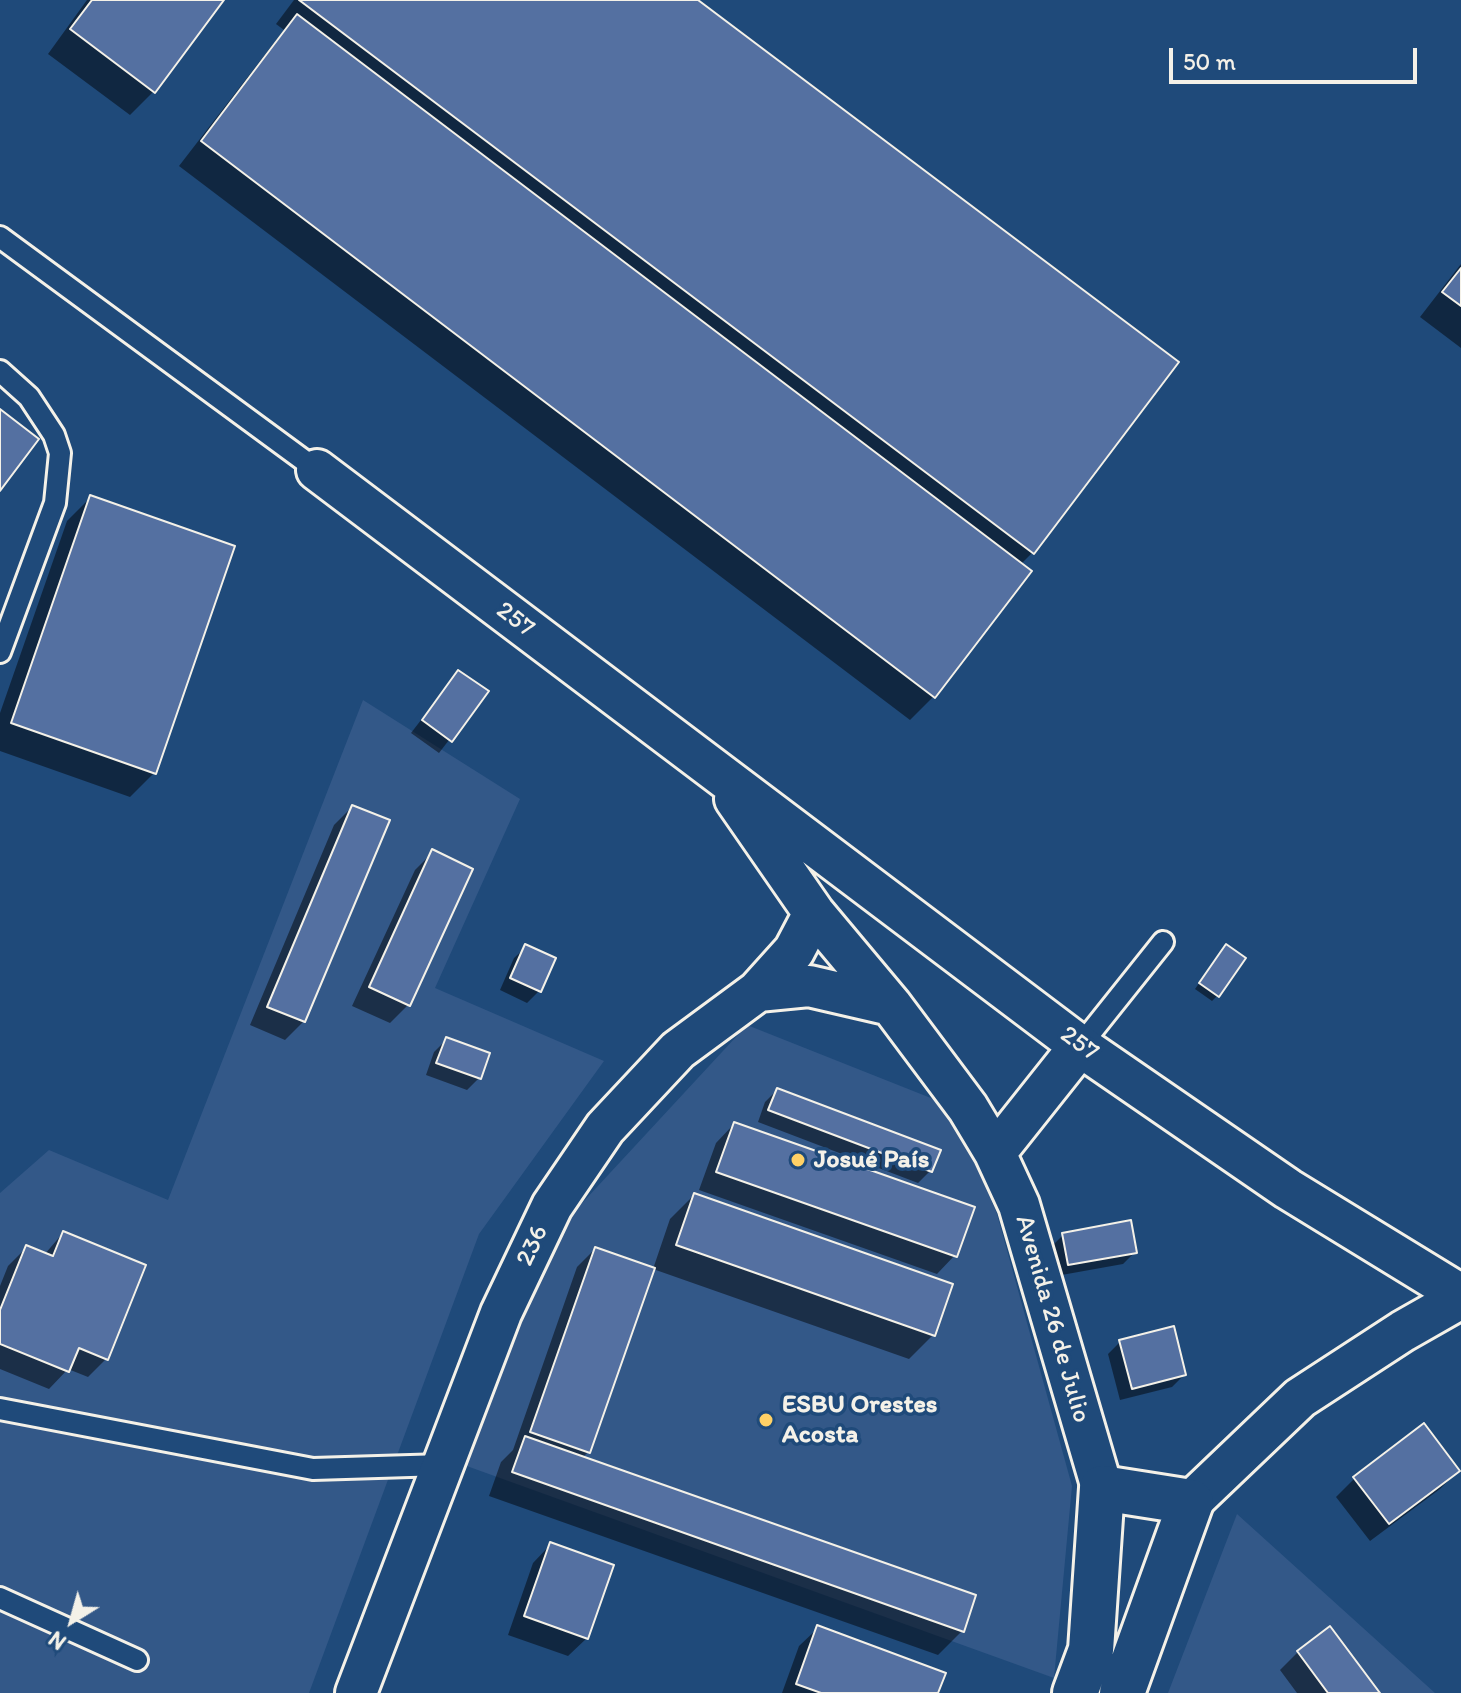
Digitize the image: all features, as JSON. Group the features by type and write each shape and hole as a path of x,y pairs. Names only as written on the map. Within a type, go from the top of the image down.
{"street":[{"name":"257","path":"317,470 1080,1046 1288,1189 1461,1297"},
{"name":"257","path":"713,769 814,913 891,1005"},
{"name":"236","path":"356,1693 501,1313 552,1206 605,1128 678,1050 758,991 794,951 814,913"},
{"path":"758,991 809,986 891,1005"},
{"name":"Avenida 26 de Julio","path":"891,1005 968,1108 995,1153 1019,1205 1102,1488 1091,1650 1075,1693"},
{"path":"995,1153 1080,1046"},
{"path":"1122,1693 1191,1502 1300,1398 1461,1297"},
{"path":"1102,1488 1191,1502"}],"lane":[{"path":"0,237 317,470"},
{"path":"0,371 29,397 54,435 60,453 55,503 0,652"},
{"path":"1080,1046 1163,942"},
{"path":"0,1409 313,1469 443,1465"},
{"path":"0,1598 137,1660"}],"shaded area":[{"path":"363,700 520,799 435,988 604,1061 479,1234 309,1693 0,1693 0,1193 49,1150 168,1200"},
{"name":"ESBU Orestes Acosta","path":"747,1025 951,1106 997,1214 1072,1486 1054,1678 464,1465 528,1291 572,1214"},
{"path":"1237,1514 1435,1693 1168,1693"}],"building":[{"path":"92,0 224,0 155,93 70,29"},
{"path":"299,0 698,0 1179,362 1034,554"},
{"path":"297,14 1032,571 935,698 201,141"},
{"path":"1461,268 1461,306 1442,292"},
{"path":"0,409 39,439 0,491"},
{"path":"90,495 235,546 156,774 11,723"},
{"path":"458,670 489,691 452,742 422,720"},
{"path":"352,805 390,820 305,1022 267,1007"},
{"path":"432,849 473,869 410,1006 369,987"},
{"path":"525,944 556,958 541,992 510,978"},
{"path":"1226,944 1246,958 1219,997 1199,983"},
{"path":"446,1037 490,1053 481,1079 436,1063"},
{"path":"777,1088 941,1150 932,1172 768,1110"},
{"path":"734,1122 975,1207 957,1257 716,1172"},
{"path":"694,1193 953,1284 935,1336 676,1245"},
{"path":"1131,1220 1137,1253 1068,1265 1062,1233"},
{"path":"63,1231 146,1265 108,1360 79,1348 69,1372 0,1344 0,1310 26,1245 53,1256"},
{"path":"595,1247 655,1268 590,1453 530,1432"},
{"path":"1174,1326 1186,1375 1132,1389 1119,1340"},
{"path":"1424,1423 1460,1471 1389,1524 1353,1477"},
{"path":"525,1436 976,1595 964,1632 512,1472"},
{"path":"550,1542 614,1565 588,1639 524,1616"},
{"path":"817,1625 946,1673 938,1693 821,1693 796,1684"},
{"path":"1330,1626 1380,1693 1328,1693 1297,1651"}],"place":[{"name":"Josué País","path":"798,1160"},
{"name":"ESBU Orestes Acosta","path":"766,1420"}]}
